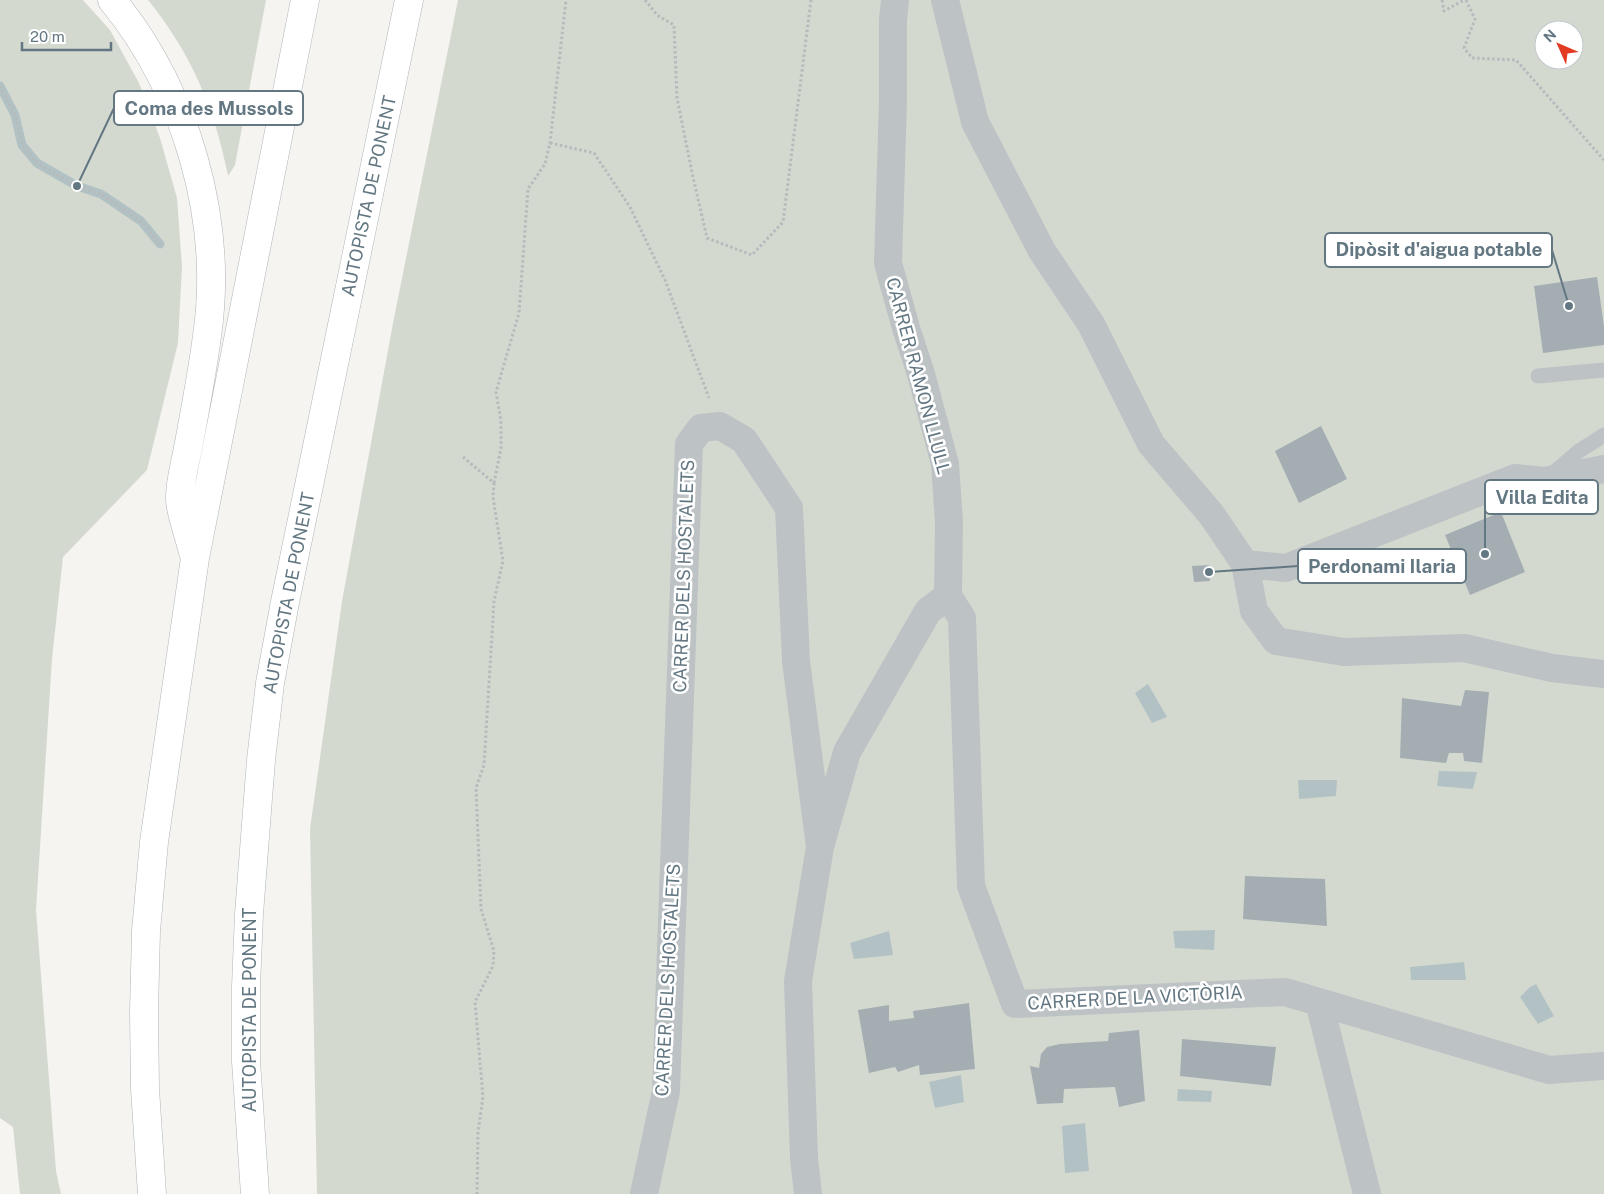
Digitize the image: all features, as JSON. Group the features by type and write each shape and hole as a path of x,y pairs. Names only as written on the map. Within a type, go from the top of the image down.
{"highway":[{"path":"112,0 141,39 167,86 196,164 206,222 210,277 207,333 179,498 195,558"},
{"path":"152,1194 145,1090 144,1012 146,930 154,842 195,558 305,0"},
{"name":"AUTOPISTA DE PONENT","path":"255,1194 246,1061 246,987 254,835 270,683 409,0"}],"street":[{"name":"CARRER RAMON LLULL","path":"895,0 888,263 945,464 949,522 948,596"},
{"path":"945,0 975,122 1042,250 1092,324 1151,444 1211,514 1245,564 1254,611 1276,641 1344,652 1464,648 1552,668 1604,674"},
{"path":"720,426 744,440 790,508 796,661 820,847"},
{"name":"CARRER DELS HOSTALETS","path":"644,1194 666,1091 689,444 701,428 720,426"},
{"path":"1245,564 1286,568 1516,478 1544,481 1604,469"},
{"path":"808,1194 804,1158 798,981 820,847 847,752 928,611 948,596"},
{"name":"CARRER DE LA VICTÒRIA","path":"948,596 962,618 971,886 1015,1004 1285,992 1549,1070 1604,1066"},
{"path":"1319,1002 1367,1194"}],"lane":[{"path":"1538,376 1604,370"},
{"path":"1544,481 1579,452 1604,435"}],"path":[{"path":"476,1194 478,1132 483,1097 475,1002 493,966 494,951 481,909 476,788 484,766 494,601 503,562 494,497 494,482 501,448 501,421 496,392 519,313 528,189 545,164 550,143 566,0"},
{"path":"645,0 657,15 674,25 677,98 707,238 752,255 783,222 811,0"},
{"path":"1442,0 1444,11 1465,0 1475,19 1464,48 1472,58 1516,60 1604,160"},
{"path":"0,86 15,115 22,144 36,163 77,186 101,194 141,221 160,244"},
{"path":"550,143 594,153 630,207 665,280 720,426"},
{"path":"463,457 494,482"}],"shaded area":[{"path":"0,0 83,0 110,30 139,83 160,138 177,198 182,266 178,343 147,470 63,557 52,659 36,910 56,1171 61,1194 20,1194 13,1127 0,1118"},
{"path":"148,0 266,0 235,165 228,176 216,128 189,61 177,40"},
{"path":"458,0 1604,0 1604,1194 317,1194 310,829 342,601 393,323"},
{"path":"1148,684 1167,717 1152,723 1135,693"},
{"path":"1439,771 1477,772 1473,789 1437,786"},
{"path":"1298,780 1337,780 1336,796 1299,799"},
{"path":"1215,930 1214,950 1175,948 1173,931"},
{"path":"889,931 893,955 854,959 850,943"},
{"path":"1464,962 1466,980 1411,980 1410,967"},
{"path":"1536,984 1554,1016 1538,1024 1520,997"},
{"path":"961,1075 964,1102 935,1108 929,1082"},
{"path":"1178,1089 1212,1091 1211,1102 1177,1101"},
{"path":"1085,1123 1089,1171 1065,1173 1062,1126"}],"building":[{"path":"1597,277 1604,326 1604,345 1543,353 1534,286"},
{"path":"1321,426 1347,479 1299,503 1275,451"},
{"path":"1501,512 1525,572 1470,595 1445,535"},
{"path":"1209,565 1210,581 1194,582 1192,566"},
{"path":"1465,690 1489,692 1482,763 1464,761 1463,753 1449,753 1446,763 1400,758 1402,698 1461,706"},
{"path":"1245,876 1325,879 1327,926 1243,919"},
{"path":"969,1003 975,1069 920,1075 919,1065 898,1072 895,1067 869,1073 858,1010 889,1005 889,1021 914,1018 913,1011"},
{"path":"1139,1030 1145,1101 1119,1107 1115,1087 1064,1089 1063,1103 1037,1104 1030,1066 1039,1068 1041,1054 1047,1047 1060,1044 1108,1041 1109,1033"},
{"path":"1182,1039 1276,1047 1271,1086 1180,1076"}],"waterway":[{"path":"0,86 15,115 22,145 37,163 77,186 101,194 141,221 160,244"}],"place":[{"name":"Coma des Mussols","path":"77,186"},
{"name":"Dipòsit d'aigua potable","path":"1569,306"},
{"name":"Villa Edita","path":"1485,554"},
{"name":"Perdonami Ilaria","path":"1209,572"}]}
